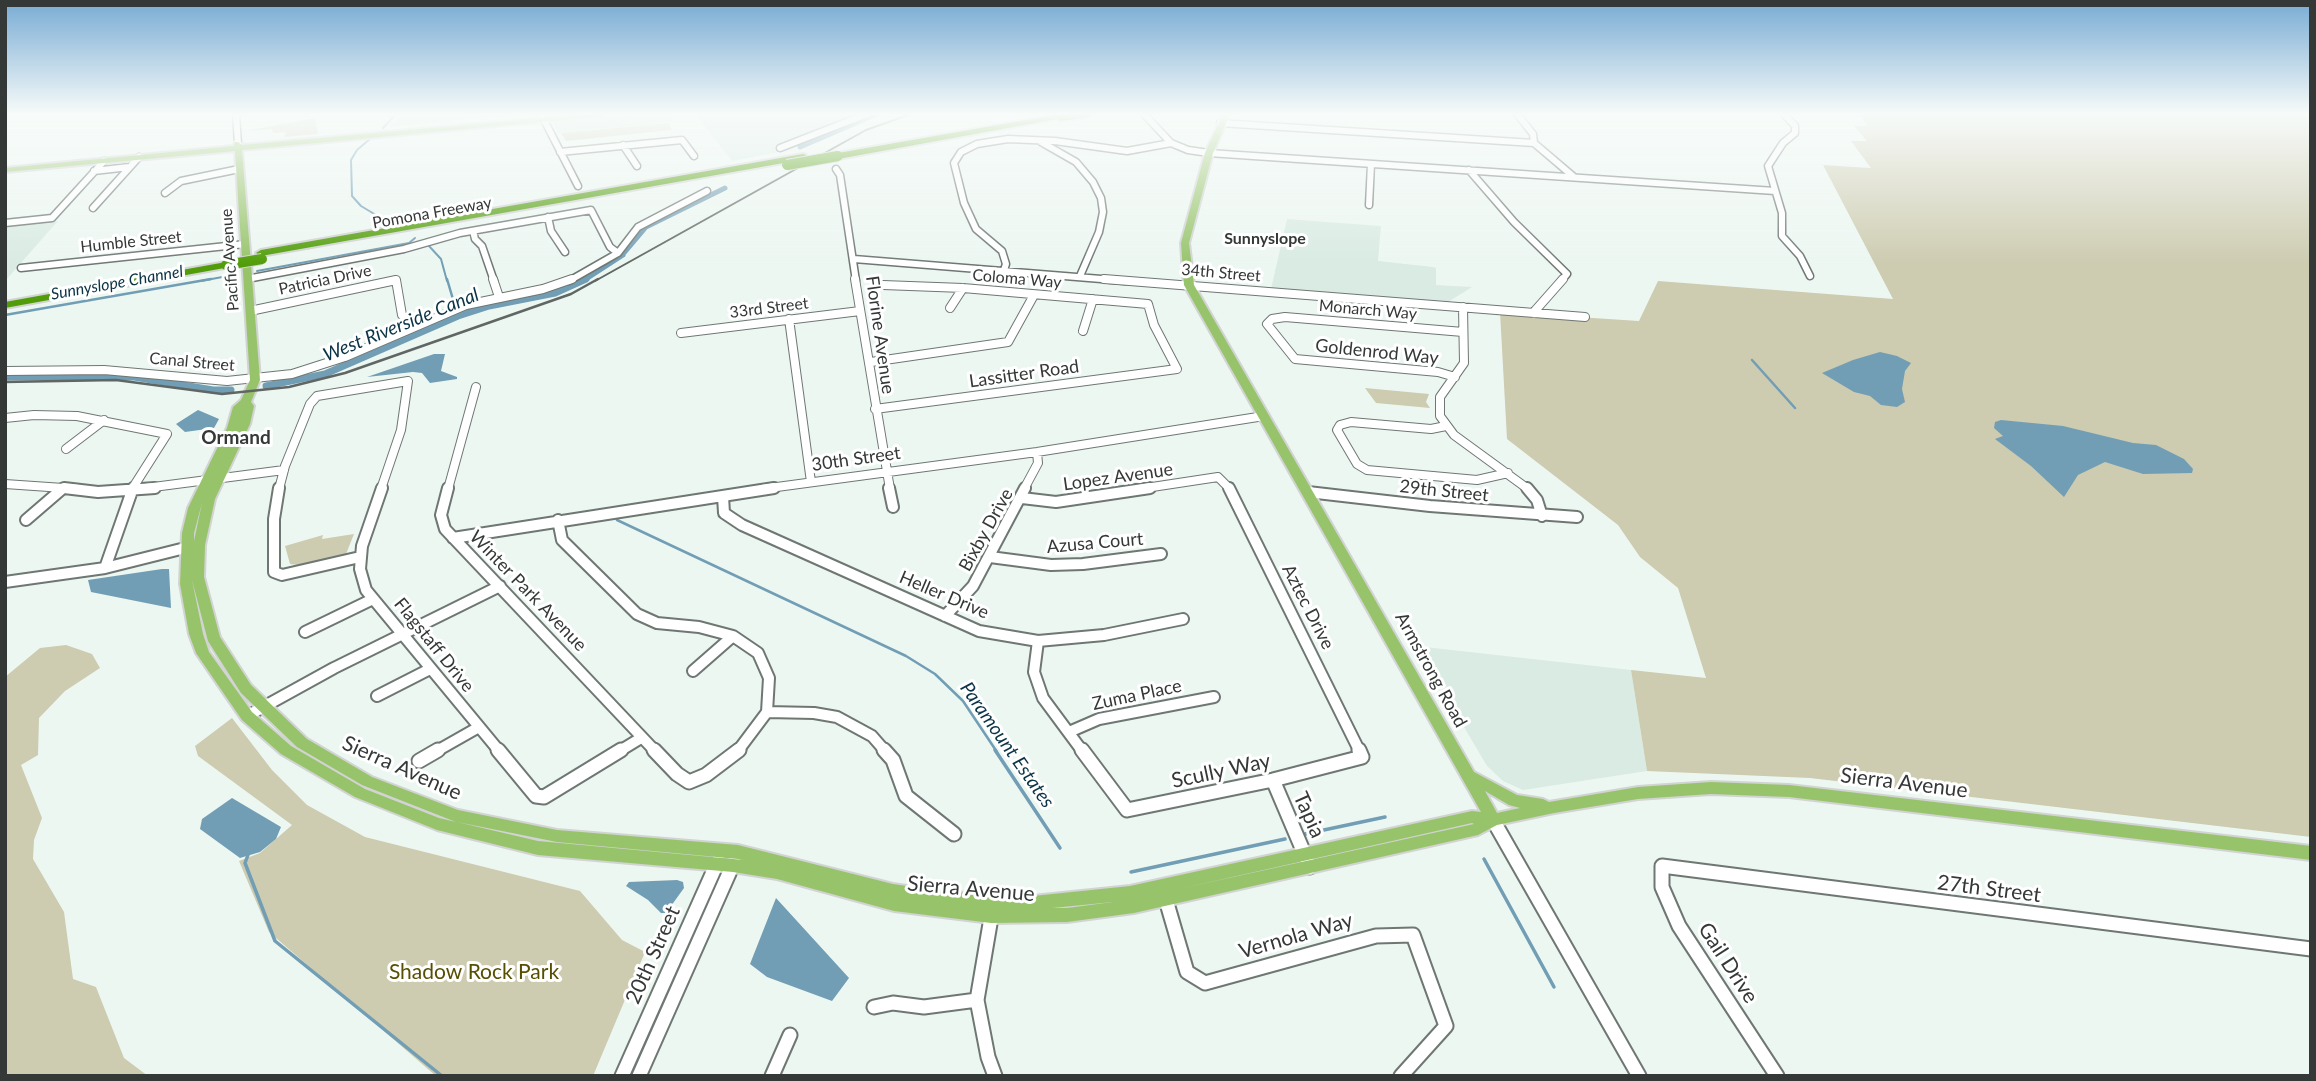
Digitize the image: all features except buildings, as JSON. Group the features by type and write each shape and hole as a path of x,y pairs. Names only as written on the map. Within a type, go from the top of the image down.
{"highway":[{"name":"Pomona Freeway","path":"262,256 391,230 407,231 763,164"},
{"name":"Pomona Freeway","path":"5,299 790,164"},
{"name":"Pomona Freeway","path":"5,305 226,262"}],"main road":[{"path":"5,168 43,164"},
{"path":"5,168 55,164"},
{"name":"Pacific Avenue","path":"239,164 254,380 246,402"},
{"path":"1189,285 1185,243 1206,164"},
{"name":"Armstrong Road","path":"1189,285 1493,820"},
{"name":"Sierra Avenue","path":"246,402 249,405 244,424 215,478 194,508 193,549 186,584 196,634 212,667 247,716 286,750 329,776 378,802 437,824 538,848 728,858"},
{"name":"Sierra Avenue","path":"193,549 213,638 246,689 295,737 340,766 387,789 456,816 557,836 728,858 903,906 993,909 1164,893 1307,860 1477,829 1493,820 1554,807 1638,793 1711,788 1789,791 2311,853"},
{"path":"1468,773 1481,785 1514,802 1554,807"}],"street":[{"path":"5,223 52,218 101,164"},
{"path":"93,208 133,164"},
{"path":"567,164 578,186"},
{"path":"954,164 972,222 1002,251 1006,259 1004,270"},
{"path":"1078,164 1088,175 1101,198 1103,212 1100,232 1080,276"},
{"path":"1369,205 1371,164"},
{"path":"1378,164 1775,191"},
{"path":"1559,164 1574,177"},
{"path":"1769,164 1782,213 1782,236 1800,256 1810,276"},
{"path":"94,171 130,167"},
{"path":"165,193 181,181 239,169"},
{"name":"Florine Avenue","path":"836,169 840,176 854,259 860,310 871,362 875,409 893,507"},
{"path":"1469,170 1514,222 1567,274 1533,313"},
{"name":"Canal Street","path":"5,371 114,370 219,381 254,380 292,374 330,363 466,305 556,286 618,253 638,227 707,191"},
{"path":"247,279 404,249 473,231 591,210 610,247 618,253"},
{"path":"548,217 551,231 565,251"},
{"path":"473,231 475,239 482,246 499,298"},
{"name":"Humble Street","path":"21,268 245,244"},
{"name":"34th Street","path":"854,259 1585,317"},
{"name":"Patricia Drive","path":"250,311 396,280 402,315 415,327"},
{"name":"Coloma Way","path":"883,285 963,288 1148,304 1154,325 1177,369"},
{"path":"950,308 963,288"},
{"path":"871,362 1008,342 1034,295"},
{"path":"1083,331 1093,299"},
{"path":"1463,307 1464,363 1440,397 1440,416 1446,426 1508,473 1537,500 1542,516"},
{"name":"33rd Street","path":"681,333 860,310"},
{"name":"Monarch Way","path":"1295,359 1267,324 1272,319 1285,317 1462,332"},
{"path":"789,319 811,482"},
{"name":"Goldenrod Way","path":"1295,359 1455,377"},
{"name":"Lassitter Road","path":"875,409 1177,369"},
{"path":"408,381 401,430 360,557 282,575 274,572 274,519 284,468 310,404 317,396 408,381"},
{"name":"Winter Park Avenue","path":"476,387 441,514 444,529 641,738 677,774 689,782 706,775 735,755 767,712"},
{"path":"5,418 60,414 104,420 167,435 132,489 105,568"},
{"name":"30th Street","path":"453,538 886,470 1037,452 1264,416"},
{"path":"66,449 104,420"},
{"path":"1446,426 1431,429 1351,422 1340,425 1337,430 1362,468 1477,480 1494,479 1508,473"},
{"name":"Bixby Drive","path":"945,616 973,586 990,557 1038,463 1037,452"},
{"path":"5,484 42,485 99,492 284,468"},
{"name":"Lopez Avenue","path":"1022,498 1072,500 1218,477"},
{"name":"Aztec Drive","path":"1218,477 1229,488 1362,757"},
{"path":"26,520 62,489"},
{"name":"29th Street","path":"1308,492 1542,516 1577,517"},
{"name":"Heller Drive","path":"723,496 724,513 742,525 979,631 1038,641 1104,635 1183,619"},
{"path":"558,520 562,540 637,614 657,623 699,628 733,636 758,653 769,678 767,712 814,713 837,717 872,736 892,760 906,796 954,834"},
{"path":"5,582 105,568 140,566 193,549"},
{"name":"Azusa Court","path":"990,557 1051,565 1083,564 1161,554"},
{"name":"Flagstaff Drive","path":"360,557 362,580 373,599 536,796 544,797 641,738"},
{"path":"247,716 334,668 500,586"},
{"path":"305,632 373,599"},
{"path":"693,671 733,636"},
{"path":"1038,641 1034,672 1043,698 1069,732"},
{"path":"377,696 430,669"},
{"name":"Zuma Place","path":"1069,732 1099,719 1214,697"},
{"path":"419,761 479,727"},
{"name":"Scully Way","path":"1069,732 1127,810 1273,780 1362,757"},
{"name":"Tapia","path":"1273,780 1307,860"},
{"name":"Armstrong Road","path":"1493,820 1639,1076"},
{"name":"20th Street","path":"622,1076 728,858"},
{"name":"20th Street","path":"639,1076 728,858"},
{"name":"27th Street","path":"1662,866 2311,949"},
{"name":"Gail Drive","path":"1662,866 1662,887 1679,926 1777,1076"},
{"name":"Vernola Way","path":"1164,893 1187,972 1205,984 1376,936 1413,936 1446,1026 1401,1076"},
{"path":"993,909 977,1000 988,1057 995,1076"},
{"path":"874,1007 893,1003 924,1007 977,1000"},
{"path":"772,1076 790,1035"}],"shaded area":[{"path":"1287,219 1381,226 1378,261 1433,267 1436,268 1436,285 1472,287 1448,302 1271,289"},
{"path":"58,221 5,281 5,227"},
{"path":"1416,646 1631,670 1647,771 1523,790 1503,781 1487,766"}],"green space":[{"path":"1868,164 2311,164 2311,837 1810,778 1647,771 1631,670 1706,678 1678,588 1640,557 1618,525 1507,439 1500,312 1639,321 1658,281 1893,299 1823,165 1871,168"},
{"path":"1365,388 1429,394 1426,402 1430,408 1376,403"},
{"path":"354,534 346,554 298,565 290,564 285,546 323,535 322,539"},
{"path":"66,645 92,654 100,668 65,691 39,718 38,755 21,765 42,818 34,840 33,859 64,912 73,979 96,987 124,1058 148,1076 5,1076 5,677 40,648"},
{"name":"Shadow Rock Park","path":"232,718 272,770 307,805 365,837 580,891 622,940 645,952 593,1076 436,1076 269,932 239,861 260,853 292,825 198,756 195,746"}],"water":[{"path":"1880,352 1911,363 1905,371 1902,389 1905,402 1897,407 1881,405 1870,396 1854,392 1822,373 1853,360"},
{"path":"434,354 445,354 441,371 457,379 430,383 422,373 413,372 367,377"},
{"path":"198,410 219,419 214,428 185,432 176,424"},
{"path":"2001,420 2063,426 2133,443 2156,445 2184,459 2193,469 2192,473 2143,474 2105,462 2078,475 2064,497 2031,466 1995,439 2003,436 1994,428 1995,422"},
{"path":"169,569 171,608 91,592 88,580"},
{"path":"232,798 281,827 276,839 260,852 240,858 200,829 202,819"},
{"path":"629,882 683,882 684,888 666,913 661,913 648,900 626,886"},
{"path":"776,898 849,978 832,1001 767,977 750,964"}],"waterway":[{"name":"Sunnyslope Channel","path":"351,164 352,196 361,206 391,224"},
{"name":"West Riverside Canal","path":"624,253 646,227 725,188"},
{"name":"Sunnyslope Channel","path":"257,271 409,243 415,238"},
{"name":"Sunnyslope Channel","path":"429,246 441,259 447,281"},
{"name":"West Riverside Canal","path":"583,281 623,255"},
{"name":"Sunnyslope Channel","path":"201,281 233,275"},
{"name":"Sunnyslope Channel","path":"5,315 211,279"},
{"name":"Sunnyslope Channel","path":"447,279 455,306"},
{"name":"West Riverside Canal","path":"266,386 325,374 458,316 489,306 555,293 586,279"},
{"path":"1752,360 1795,408"},
{"name":"West Riverside Canal","path":"5,377 134,377 213,390 231,390"},
{"name":"Paramount Estates","path":"617,520 906,656 935,674 963,701 997,752"},
{"name":"Paramount Estates","path":"995,750 1060,848"},
{"name":"Paramount Estates","path":"1305,834 1385,817"},
{"name":"Paramount Estates","path":"1131,872 1285,839"},
{"path":"248,855 245,863 275,941 442,1076"},
{"name":"Paramount Estates","path":"1484,859 1554,987"}],"railway":[{"path":"595,281 804,164"},
{"path":"5,382 116,380 222,394 289,387 345,373 571,294 598,279"}],"district":[{"name":"Sunnyslope","path":"1265,239"},
{"name":"Ormand","path":"236,438"}]}
